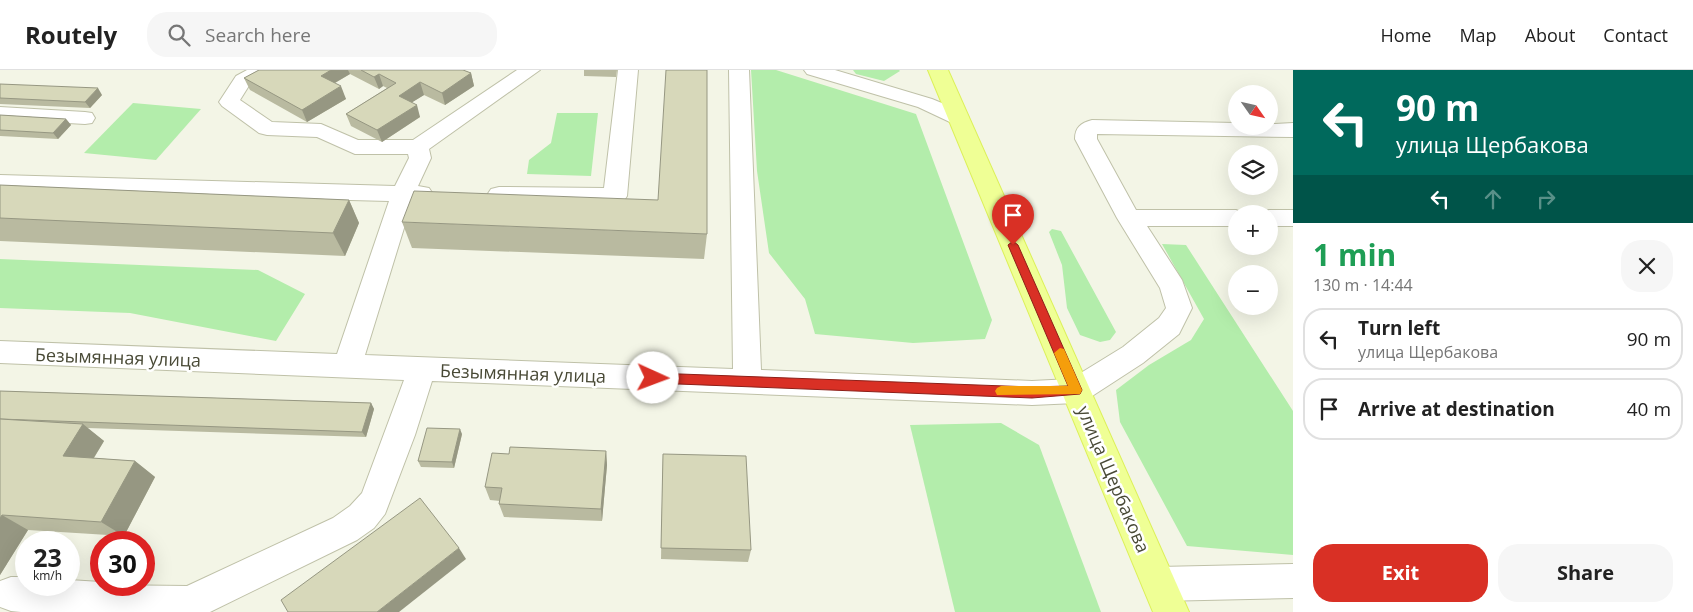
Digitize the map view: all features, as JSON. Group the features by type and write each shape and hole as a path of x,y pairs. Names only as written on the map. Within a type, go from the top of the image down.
{"main road":[{"name":"улица Щербакова","path":"938,70 1165,598"}],"street":[{"path":"262,70 243,80 229,102 267,128 320,130 355,147 418,147 530,70"},
{"path":"480,195 615,196 628,70"},
{"path":"739,70 747,382"},
{"path":"814,70 925,103 959,118"},
{"path":"0,113 85,118"},
{"path":"1076,390 1134,356 1169,326 1179,308 1173,287 1129,218 1086,140 1086,131 1092,127 1293,130"},
{"path":"347,366 403,194 420,158 418,147"},
{"path":"0,182 442,194"},
{"path":"1129,218 1228,218"},
{"path":"1278,218 1293,218"},
{"name":"Безымянная улица","path":"0,352 747,382 1032,392 1076,390"},
{"path":"11,594 184,608 345,529 362,517 374,503 382,486 422,369"},
{"path":"1165,598 1293,580"}],"green space":[{"path":"751,70 776,70 916,114 992,320 985,339 913,343 815,334 805,299 769,253 757,171"},
{"path":"853,70 900,71 884,81 856,74"},
{"path":"133,103 201,109 156,160 84,153"},
{"path":"557,113 598,113 591,176 527,174 529,160 551,143"},
{"path":"1052,229 1061,231 1116,332 1110,340 1100,342 1080,335 1067,308 1062,265 1049,232"},
{"path":"1162,244 1186,245 1228,310 1228,315 1231,315 1293,411 1293,555 1187,546 1120,422 1116,390 1149,365 1191,340 1204,319"},
{"path":"0,259 258,270 305,294 276,341 130,313 0,308"},
{"path":"1001,423 1039,445 1101,612 955,612 910,425"}],"building":[{"path":"259,70 331,70 321,76 341,86 302,110 244,78"},
{"path":"361,70 463,70 471,73 442,93 420,82 399,96 417,105 377,130 346,114 396,83 379,74 374,77"},
{"path":"666,70 707,70 707,234 402,222 414,191 658,200"},
{"path":"0,84 98,88 85,102 0,98"},
{"path":"0,115 66,119 53,133 0,130"},
{"path":"0,185 349,200 333,233 0,218"},
{"path":"0,391 371,403 362,432 0,419"},
{"path":"0,419 83,424 63,456 135,461 101,522 2,515 0,518"},
{"path":"427,428 460,429 452,462 418,461"},
{"path":"510,447 606,451 601,509 499,504 502,488 485,487 492,453 509,454"},
{"path":"663,454 746,456 751,550 661,548"},
{"path":"420,498 459,548 377,612 288,612 281,600"}],"slow traffic":[{"path":"1001,391 1076,390 1060,353"}],"route":[{"path":"653,378 1032,392 1076,390 1013,245"}]}
